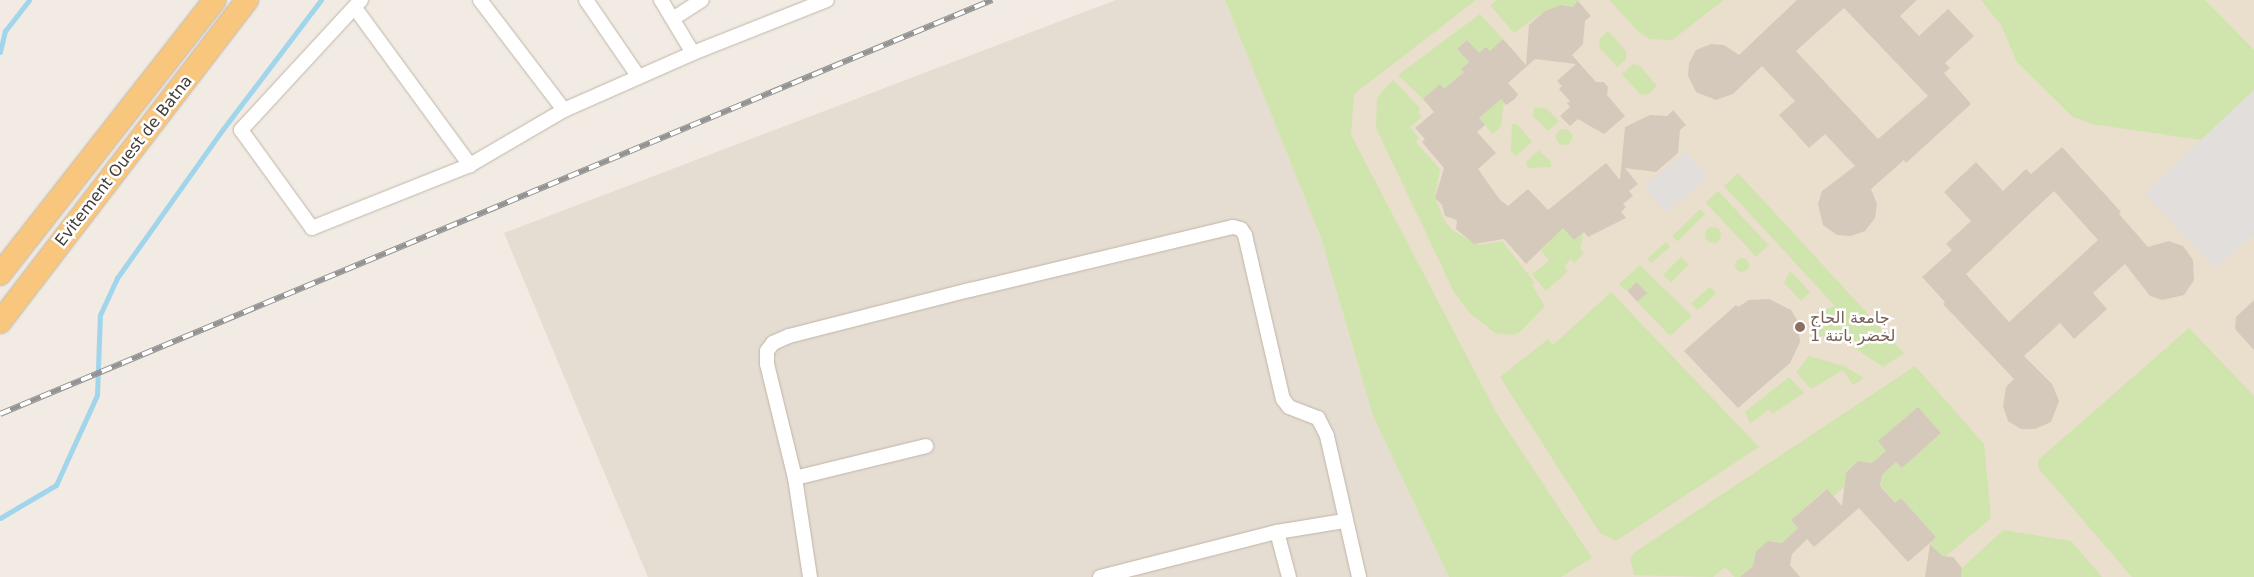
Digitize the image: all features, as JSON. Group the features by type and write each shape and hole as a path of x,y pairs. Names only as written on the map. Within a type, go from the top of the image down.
{"highway":[{"name":"Evitement Ouest de Batna","path":"0,274 215,0"},
{"name":"Evitement Ouest de Batna","path":"0,322 247,0"}],"street":[{"path":"480,0 564,110"},
{"path":"586,0 638,76"},
{"path":"660,0 674,18 693,53"},
{"path":"674,18 702,0"},
{"path":"470,165 358,4 241,130 312,228 470,165 564,110 638,76 827,0"},
{"path":"810,577 795,478 767,364 767,352 773,344 789,336 1233,227 1241,229 1245,234 1283,400 1289,407 1318,418 1327,436 1344,521 1359,577"},
{"path":"795,478 926,446"},
{"path":"1100,577 1277,532 1344,521"},
{"path":"1277,532 1289,577"}],"shaded area":[{"path":"1116,0 1225,0 1321,238 1373,416 1449,577 648,577 504,233"},
{"name":"جامعة الحاج لخضر باتنة 1","path":"1225,0 2254,0 2254,577 1449,577 1373,416 1321,238"},
{"path":"2254,90 2254,234 2215,269 2145,193"},
{"path":"1686,151 1708,177 1666,212 1644,186"}],"green space":[{"path":"1225,0 1476,0 1354,94 1351,135 1497,414 1592,558 1561,577 1449,577 1373,416 1321,238"},
{"path":"1497,0 1580,0 1573,7 1561,5 1545,11 1514,33 1490,5"},
{"path":"1609,0 1724,0 1672,40 1650,39 1640,33"},
{"path":"1981,0 2205,0 2254,50 2254,90 2201,140 2092,124 2073,117 2017,62 2001,25"},
{"path":"1480,14 1503,39 1490,51 1486,47 1479,53 1467,40 1457,49 1469,62 1461,69 1464,72 1448,94 1440,84 1423,99 1398,75"},
{"path":"1608,31 1626,51 1626,59 1617,67 1599,47 1600,38"},
{"path":"1633,64 1639,65 1657,86 1647,95 1640,94 1622,74"},
{"path":"1393,80 1420,108 1418,112 1422,117 1410,127 1419,138 1416,142 1440,169 1435,198 1444,220 1452,230 1478,245 1502,241 1535,283 1532,285 1545,306 1520,332 1512,335 1495,333 1470,313 1455,294 1376,128 1377,98"},
{"path":"1496,94 1504,102 1501,126 1493,134 1479,118 1486,113 1481,107"},
{"path":"1534,107 1547,109 1559,121 1548,131 1533,116"},
{"path":"1512,124 1517,124 1532,142 1516,156 1511,151"},
{"path":"1561,129 1567,129 1572,134 1570,143 1561,145 1556,140 1556,134"},
{"path":"1539,150 1551,162 1551,167 1528,168 1526,162"},
{"path":"1738,173 1904,353 1883,367 1849,344 1811,333 1813,326 1809,315 1835,306 1724,186"},
{"path":"1718,191 1768,245 1756,257 1706,203"},
{"path":"1700,209 1705,214 1677,242 1672,237"},
{"path":"1557,220 1574,240 1584,232 1580,249 1584,253 1574,263 1571,259 1564,266 1568,271 1546,291 1532,274 1549,261 1541,250 1550,241 1543,232"},
{"path":"1710,227 1716,227 1721,232 1719,241 1710,243 1705,238 1705,232"},
{"path":"1666,242 1670,247 1651,263 1647,259"},
{"path":"1681,257 1689,265 1671,282 1663,275"},
{"path":"1742,258 1747,260 1749,265 1747,270 1742,272 1737,270 1735,265 1737,260"},
{"path":"1640,265 1692,316 1670,336 1637,302 1646,293 1637,283 1627,291 1619,284"},
{"path":"1790,271 1810,292 1801,301 1784,283"},
{"path":"1710,287 1716,294 1697,310 1691,303"},
{"path":"1611,292 1759,447 1616,541 1600,533 1500,377 1548,339 1553,345"},
{"path":"2189,328 2254,396 2254,577 2132,577 2039,469 2038,460"},
{"path":"1809,356 1844,366 1864,378 1853,385 1843,370 1811,389 1796,372"},
{"path":"1915,366 1984,444 1991,518 1946,556 1939,555 1930,543 1936,537 1901,498 1895,503 1882,487 1880,489 1882,475 1896,462 1902,468 1941,433 1918,407 1879,441 1886,451 1872,463 1858,461 1846,471 1844,487 1833,497 1826,489 1791,520 1798,528 1782,543 1768,541 1756,551 1753,566 1740,577 1735,577 1725,567 1713,577 1634,575 1630,559 1635,552"},
{"path":"1789,377 1804,393 1772,414 1768,410 1750,424 1745,412"},
{"path":"2003,530 2071,541 2102,577 1961,577 1962,568"}],"building":[{"path":"1797,0 1917,0 1900,16 1919,36 1948,9 1974,36 1945,63 1950,68 1944,73 1971,104 1906,163 1904,160 1871,189 1877,204 1875,218 1865,231 1851,236 1837,235 1823,225 1818,204 1822,191 1855,166 1825,134 1809,148 1779,115 1795,101 1762,66 1733,94 1716,100 1696,92 1688,76 1689,63 1696,50 1711,44 1724,45 1739,55","holes":["1844,8 1928,96 1878,139 1796,51"]},
{"path":"1578,1 1591,16 1585,21 1583,44 1572,55 1596,82 1604,82 1608,87 1607,95 1625,116 1604,134 1578,119 1570,126 1560,116 1570,107 1567,103 1570,101 1559,89 1562,86 1557,81 1576,64 1535,59 1508,83 1518,94 1515,99 1506,105 1501,99 1479,118 1485,125 1477,132 1496,153 1478,169 1500,200 1508,206 1528,189 1548,210 1606,163 1620,180 1625,127 1650,115 1667,116 1673,110 1686,125 1680,130 1678,153 1656,172 1625,168 1638,184 1629,191 1633,196 1623,204 1626,207 1621,212 1626,218 1588,237 1584,232 1574,240 1563,228 1526,264 1504,239 1474,244 1456,229 1457,220 1445,216 1442,205 1435,198 1444,168 1422,142 1425,139 1415,128 1434,112 1423,99 1440,84 1444,89 1464,72 1461,69 1469,62 1457,49 1467,40 1479,53 1486,47 1490,51 1503,39 1526,65 1529,25 1545,11 1561,5 1573,7"},
{"path":"2062,147 2121,212 2119,214 2148,247 2169,241 2183,246 2193,260 2194,280 2184,295 2162,300 2150,296 2125,264 2093,293 2107,309 2074,339 2060,323 2024,356 2052,384 2059,401 2051,422 2035,429 2021,429 2008,421 2003,406 2006,387 2014,379 1943,304 1945,302 1922,277 1952,250 1946,244 1971,221 1944,192 1976,162 2003,191 2026,169 2031,174","holes":["2054,191 2098,240 2009,322 1966,274"]},
{"path":"1637,282 1647,293 1637,302 1627,291"},
{"path":"1769,299 1791,310 1797,320 1800,342 1790,363 1738,408 1684,351 1736,305 1738,307 1749,300"},
{"path":"2254,300 2254,350 2235,329 2236,317"},
{"path":"1918,407 1941,433 1902,468 1896,462 1882,475 1880,486 1895,503 1901,498 1936,537 1930,543 1908,562 1859,508 1814,547 1807,539 1792,554 1790,565 1800,577 1740,577 1753,566 1756,551 1768,541 1782,543 1798,528 1791,520 1827,489 1842,506 1846,472 1858,461 1872,463 1886,451 1878,441"},
{"path":"1930,544 1942,556 1953,557 1962,568 1961,577 1925,577"}],"waterway":[{"path":"0,52 5,31 29,0"},
{"path":"0,518 56,485 97,395 100,315 117,278 223,129 321,0"}],"railway":[{"path":"0,414 992,0"}],"place":[{"name":"جامعة الحاج لخضر باتنة 1","path":"1800,327"}]}
